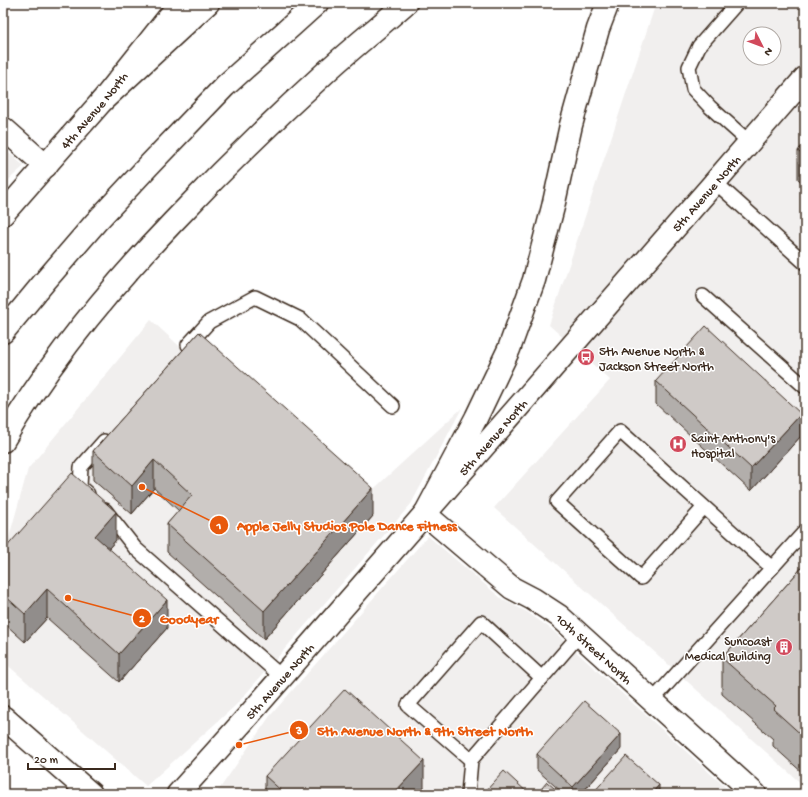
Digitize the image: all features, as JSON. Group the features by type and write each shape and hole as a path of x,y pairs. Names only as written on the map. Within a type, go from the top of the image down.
{"main road":[{"name":"4th Avenue North","path":"3,214 102,101 180,3"},
{"path":"102,101 208,3"},
{"path":"3,332 91,228 151,163 225,86 317,3"},
{"path":"3,441 18,415 51,366 93,312 144,253 259,134 327,71 406,3"},
{"path":"425,514 476,418 509,350 534,280 553,207 571,125 598,29 608,3"},
{"name":"5th Avenue North","path":"178,794 425,514 805,78"},
{"path":"3,128 46,166"},
{"name":"10th Street North","path":"425,514 512,588 533,599 559,616 755,794"},
{"path":"3,717 91,794"}],"lane":[{"path":"737,3 699,46 689,67 693,89 710,107 749,142"},
{"path":"715,182 805,263"},
{"path":"703,296 805,387"},
{"path":"178,357 209,322 255,297 300,319 393,406"},
{"path":"704,508 641,578 557,502 620,431 772,568"},
{"path":"112,432 81,467 80,487 107,512 135,548 282,677"},
{"path":"652,701 805,531"},
{"path":"471,760 408,706 480,622 542,678"},
{"path":"468,794 471,760 580,634"}],"shaded area":[{"name":"Saint Anthony's Hospital","path":"656,3 805,3 805,787 494,508 610,380 549,325"},
{"path":"3,148 24,166 3,185"},
{"path":"151,320 354,507 462,408 411,504 236,705 146,786 3,661 3,559 28,469"},
{"path":"428,536 502,599 527,612 550,628 733,794 216,794 270,716"}],"building":[{"path":"805,142 805,157 798,151"},
{"path":"706,326 801,414 751,468 656,381"},
{"path":"199,332 373,488 264,611 167,524 192,495 154,460 132,486 93,451"},
{"path":"72,473 116,512 95,536 167,600 119,654 47,589 25,614 3,594 3,551"},
{"name":"Suncoast Medical Building","path":"805,564 805,738 773,709 776,706 722,658"},
{"path":"345,689 424,761 393,794 285,794 265,776"},
{"path":"584,701 621,734 573,787 537,754"},
{"path":"626,756 659,785 651,794 592,794"},
{"path":"504,771 529,794 483,794"},
{"path":"547,782 561,794 537,794"}],"place":[{"name":"5th Avenue North & Jackson Street North","path":"586,357"},
{"name":"Saint Anthony's Hospital","path":"678,444"},
{"name":"Apple Jelly Studios Pole Dance Fitness","path":"142,487"},
{"name":"Goodyear","path":"68,598"},
{"name":"Suncoast Medical Building","path":"784,647"},
{"name":"5th Avenue North & 9th Street North","path":"239,745"}]}
